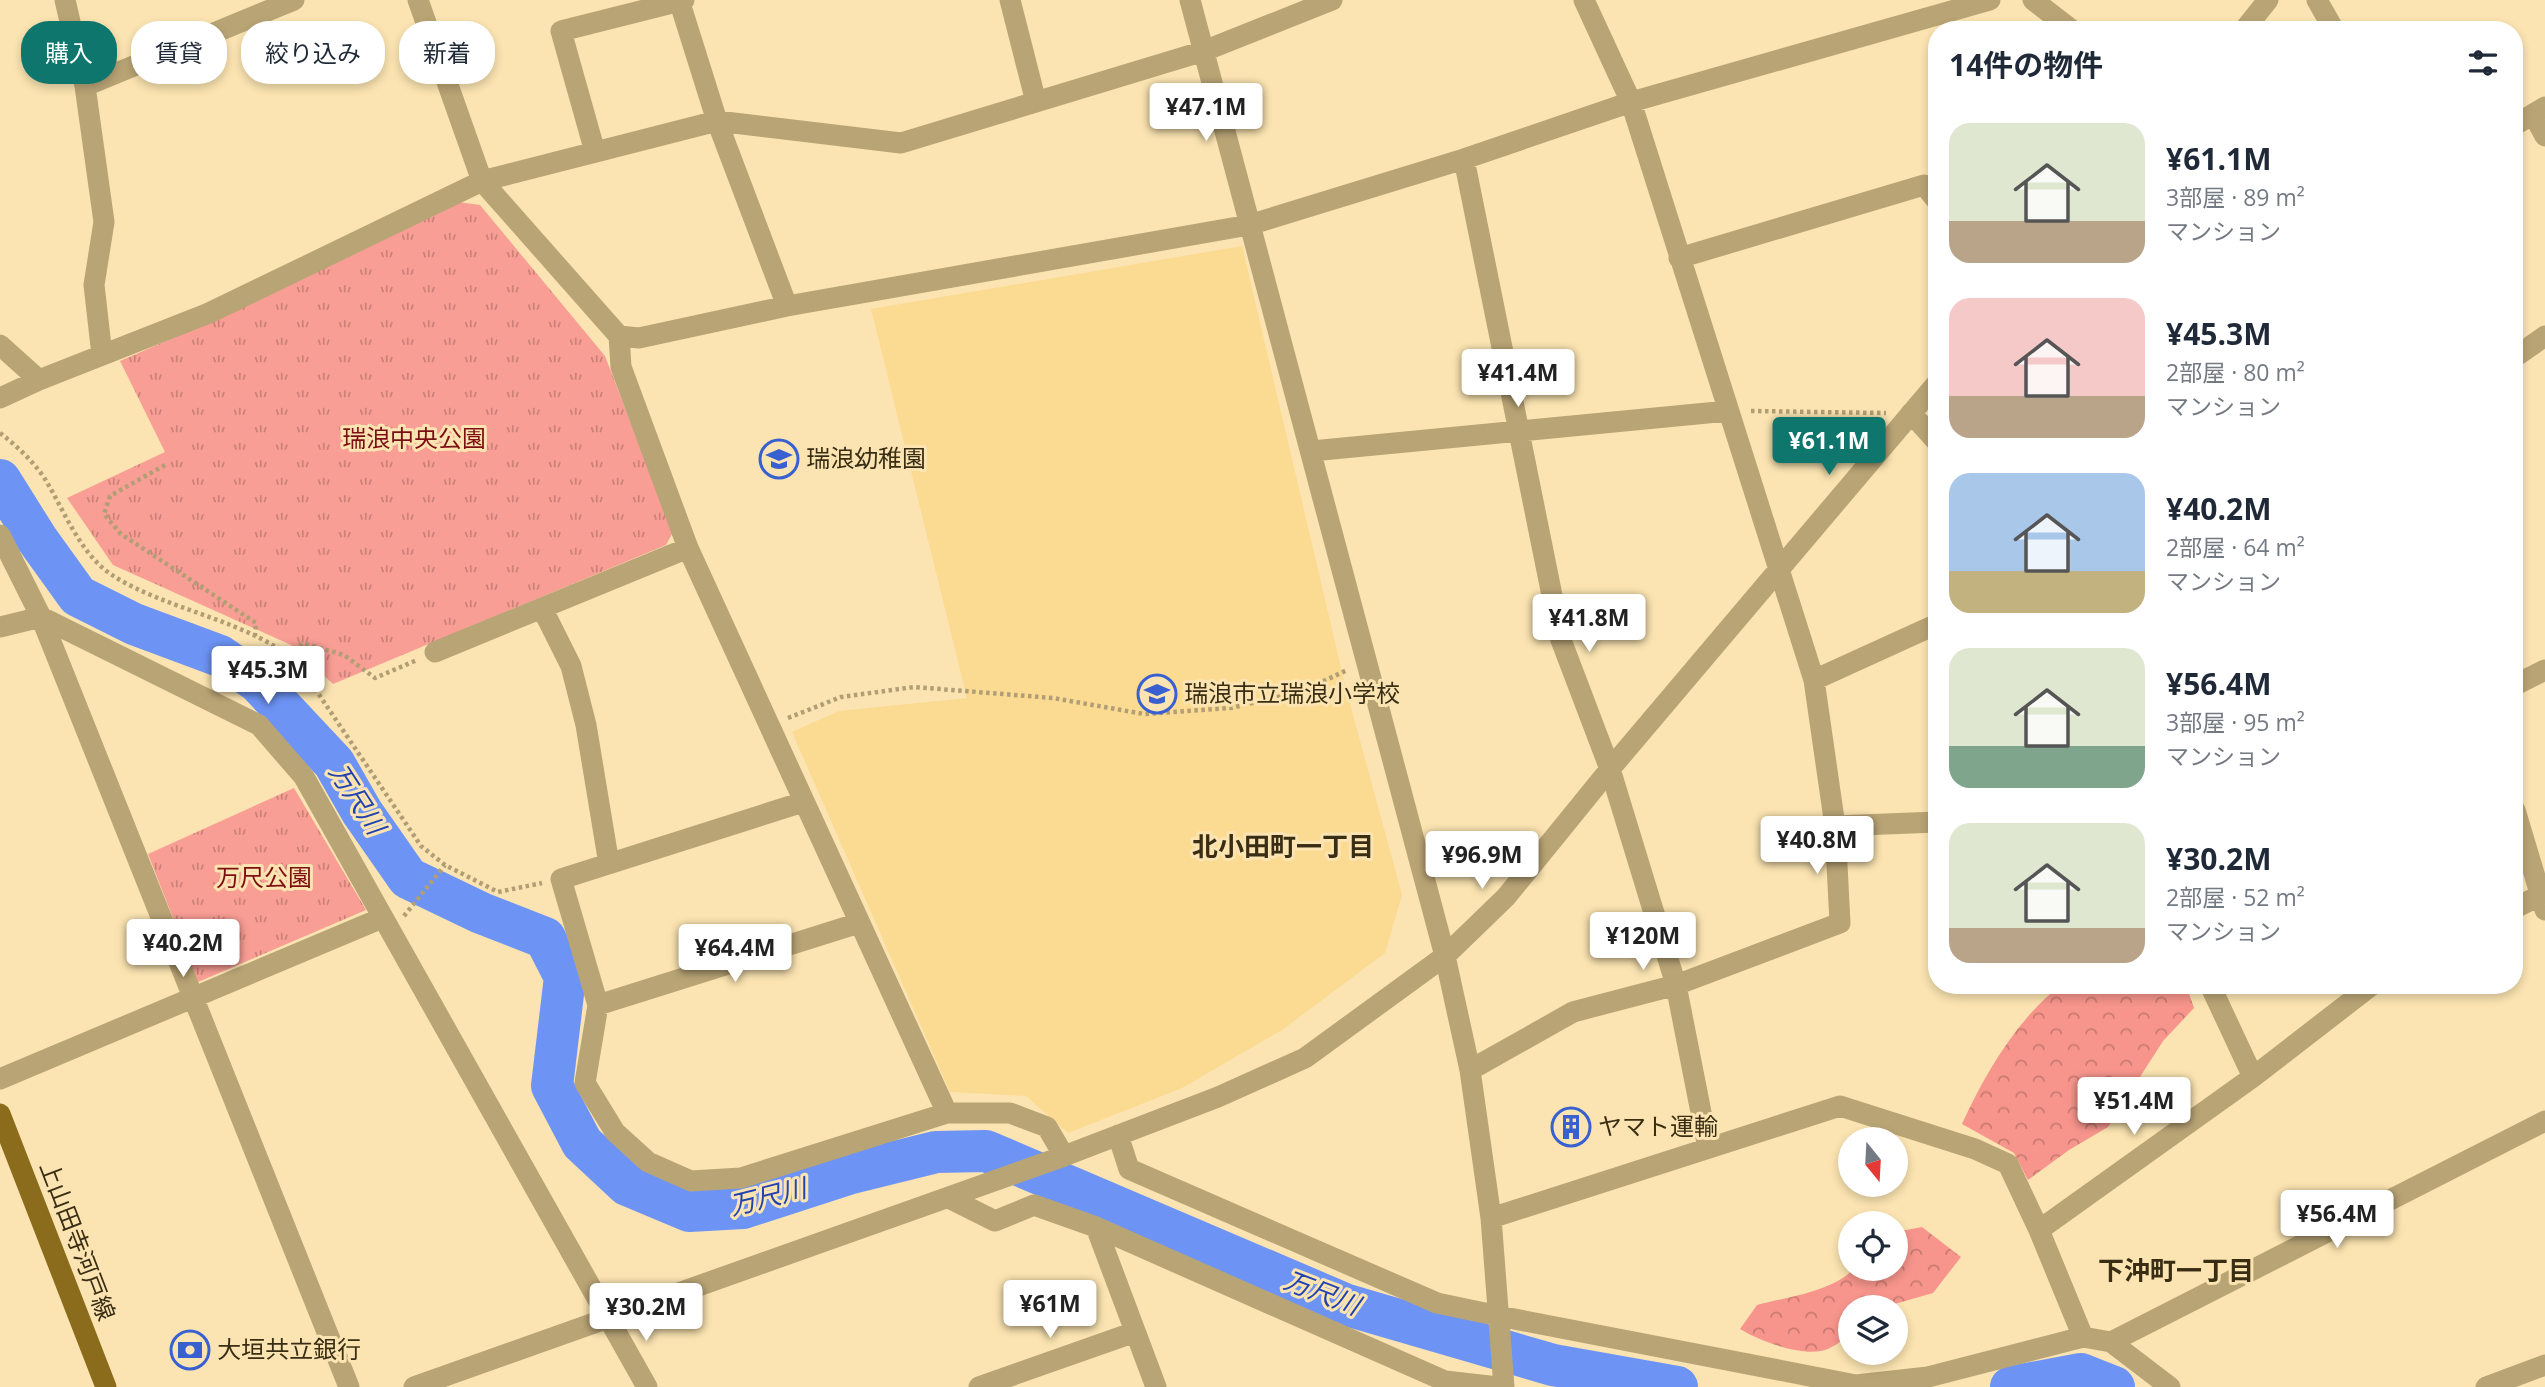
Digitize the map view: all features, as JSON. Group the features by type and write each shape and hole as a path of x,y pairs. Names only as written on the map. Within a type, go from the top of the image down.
{"main road":[{"name":"上山田寺河戸線","path":"0,1114 106,1387"}],"street":[{"path":"65,0 85,86 104,222 94,285 102,355"},
{"path":"85,86 294,0"},
{"path":"418,0 482,181 618,336 621,367 688,548 947,1113"},
{"path":"595,152 561,31 681,0 717,121 787,306"},
{"path":"1010,0 1036,102"},
{"path":"1191,0 1445,957 1470,1070 1492,1218 1504,1387"},
{"path":"0,398 209,313 482,181 717,121 901,143 1204,51 1332,0"},
{"path":"1470,1070 1573,1012 1676,985 1840,923 1835,826 1814,680 1631,102 1584,0"},
{"path":"618,336 639,338 787,306 1249,225 1464,159 1631,102 1990,0"},
{"path":"2033,0 2060,21"},
{"path":"2251,21 2268,0"},
{"path":"2317,0 2329,21"},
{"path":"2531,115 2545,136"},
{"path":"1464,159 1561,640 1610,769 1676,985 1708,1148"},
{"path":"1679,258 1924,185 1928,190"},
{"path":"2523,351 2545,336"},
{"path":"0,345 39,380"},
{"path":"414,1387 1064,1156 1218,1097 1305,1058 1445,957 1506,897 1779,567 1928,393"},
{"path":"1312,451 1728,411"},
{"path":"1911,413 1928,432"},
{"path":"0,535 41,617 348,1387"},
{"path":"435,652 688,548"},
{"path":"542,608 571,666 586,725 609,864"},
{"path":"0,627 41,617 259,725 304,777 647,1387"},
{"path":"1814,680 1928,628"},
{"path":"2523,681 2545,670"},
{"path":"803,802 561,879 598,1005 585,1083 615,1132 648,1162 691,1181 741,1178 947,1113 1010,1113 1047,1127 1064,1156"},
{"path":"1835,826 1928,822"},
{"path":"2523,835 2544,899 2523,906"},
{"path":"0,1079 382,918"},
{"path":"598,1005 859,923"},
{"path":"2214,994 2253,1077"},
{"path":"2039,1230 2253,1077 2360,994"},
{"path":"1492,1218 1840,1106 1975,1149 2008,1164 2039,1230 2083,1337"},
{"path":"2111,1342 2545,1121"},
{"path":"1118,1135 1129,1169 1437,1303 1856,1385 1928,1377 2083,1337 2111,1342 2170,1387"},
{"path":"949,1198 995,1221 1034,1205 1096,1227 1442,1384 1498,1387"},
{"path":"1096,1227 1156,1387"},
{"path":"979,1387 1135,1332"},
{"path":"2486,1387 2517,1382 2545,1365"}],"path":[{"path":"1728,411 1911,413"},
{"path":"0,433 17,446 43,477 73,530 109,573 152,597 255,636 288,654 299,665 421,846 445,865 498,892 561,879"},
{"path":"165,465 110,496 104,514 121,534 256,623 255,636"},
{"path":"288,654 303,643 344,655 375,678 435,652"},
{"path":"770,725 841,697 914,688 1053,698 1144,714 1231,708 1303,691 1367,660"},
{"path":"411,908 445,865"}],"shaded area":[{"name":"瑞浪市立瑞浪小学校","path":"1242,246 1346,689 1402,895 1385,953 1282,1030 1182,1088 1068,1133 1026,1096 950,1092 792,732 839,711 967,698 871,309"}],"green space":[{"name":"瑞浪中央公園","path":"458,202 480,205 605,356 673,532 666,545 333,684 291,645 113,565 67,498 165,452 120,361 226,315"},
{"name":"万尺公園","path":"294,788 366,910 198,982 148,854"},
{"path":"2051,994 2189,994 2194,1008 2163,1041 2108,1127 2069,1150 2028,1180 2014,1153 1962,1124 2003,1049"},
{"path":"1922,1227 1961,1257 1933,1293 1908,1300 1908,1295 1838,1295 1838,1343 1821,1351 1801,1351 1779,1346 1740,1329 1757,1305 1795,1296 1838,1280 1908,1281 1908,1230"}],"waterway":[{"name":"万尺川","path":"0,480 37,539 78,596 134,624 220,656 258,682 334,763 362,812 408,878 481,913 545,938 565,977 552,1086 582,1143 627,1185 689,1211 743,1208 851,1173 936,1152 986,1151 1347,1305 1553,1365 1677,1387"},
{"name":"万尺川","path":"2011,1387 2081,1374 2114,1387"}],"place":[{"name":"瑞浪幼稚園","path":"779,459"},
{"name":"瑞浪市立瑞浪小学校","path":"1157,694"},
{"name":"ヤマト運輸","path":"1571,1127"},
{"name":"大垣共立銀行","path":"190,1350"}],"district":[{"name":"北小田町一丁目","path":"1283,847"},
{"name":"下沖町一丁目","path":"2176,1271"}]}
